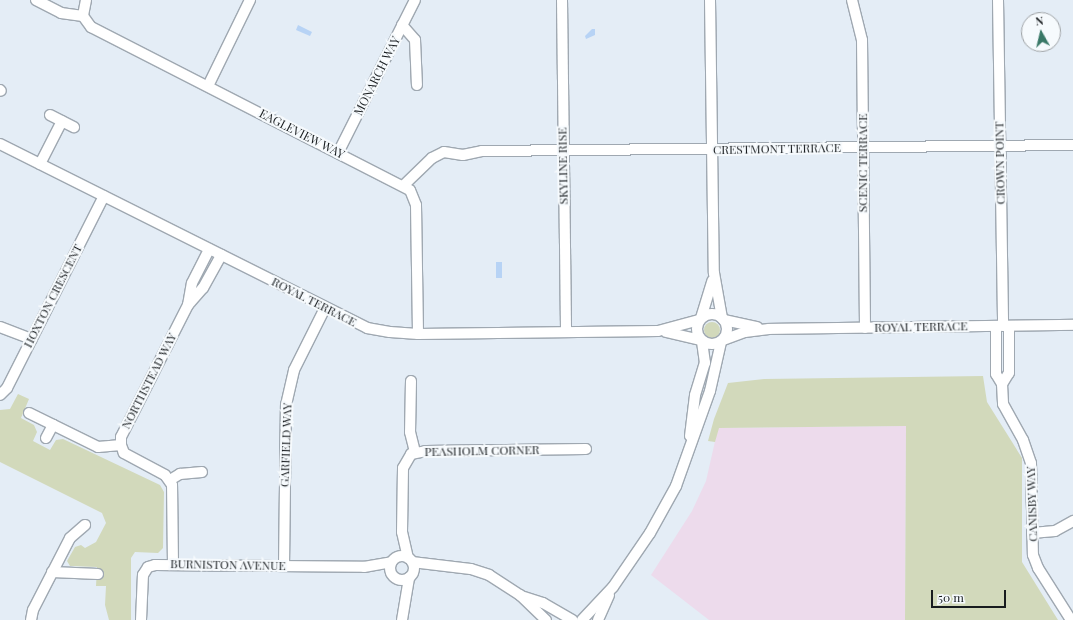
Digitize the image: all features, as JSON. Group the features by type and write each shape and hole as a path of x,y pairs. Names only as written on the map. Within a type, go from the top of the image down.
{"street":[{"path":"36,0 61,13 84,16 86,0"},
{"path":"208,86 250,0"},
{"name":"MONARCH WAY","path":"338,153 416,0"},
{"name":"SKYLINE RISE","path":"562,0 566,332"},
{"path":"598,620 613,587 666,507 676,486 689,446 710,391 722,341 727,328 723,319 714,273 710,0"},
{"name":"SCENIC TERRACE","path":"852,0 862,40 865,328"},
{"name":"CROWN POINT","path":"998,0 1002,326"},
{"name":"EAGLEVIEW WAY","path":"84,16 92,27 338,153 404,185 413,194 416,205 418,334"},
{"path":"402,25 415,40 417,84"},
{"path":"50,115 74,127"},
{"path":"40,164 62,121"},
{"name":"ROYAL TERRACE","path":"0,144 367,328 390,332 418,334 658,331 702,341"},
{"name":"CRESTMONT TERRACE","path":"404,185 438,154 463,155 482,151 563,152 1073,145"},
{"name":"HOXTON CRESCENT","path":"0,395 7,388 104,196"},
{"name":"NORTHSTEAD WAY","path":"188,305 192,283 209,249"},
{"name":"NORTHSTEAD WAY","path":"170,480 129,456 121,445 124,430 188,305 203,288 221,254"},
{"path":"689,446 695,395 705,363 702,341 696,328 714,273"},
{"name":"GARFIELD WAY","path":"284,566 286,405 294,370 325,308"},
{"path":"700,319 709,314 723,319"},
{"name":"ROYAL TERRACE","path":"658,331 700,319"},
{"name":"ROYAL TERRACE","path":"723,319 769,329"},
{"name":"ROYAL TERRACE","path":"722,341 745,332 769,329 1073,325"},
{"name":"CANISBY WAY","path":"1002,326 996,374 1002,384 1004,404 1023,440 1031,463 1032,533 1036,562 1071,620"},
{"path":"0,327 32,338"},
{"path":"702,341 712,345 722,341"},
{"path":"411,381 410,432 415,452"},
{"path":"29,413 98,447 121,445"},
{"path":"46,438 53,425"},
{"name":"PEASHOLM CORNER","path":"402,607 394,576 394,560 402,532 404,468 407,457 415,452 586,449"},
{"path":"173,564 174,491 170,480 180,474 202,472"},
{"path":"1032,533 1055,531 1073,521"},
{"path":"31,620 52,572 70,538 85,525"},
{"name":"PEASHOLM CORNER","path":"402,532 411,567"},
{"name":"BURNISTON AVENUE","path":"141,620 142,581 145,570 155,565 364,567 394,560 411,567"},
{"name":"BURNISTON AVENUE","path":"364,567 394,576 411,567"},
{"path":"402,620 402,607 411,567 480,571 520,595 543,603 572,620"},
{"path":"52,572 98,574"},
{"path":"582,620 613,587"},
{"path":"520,595 546,620"}],"shaded area":[{"path":"906,426 905,620 709,620 651,575 692,511 706,481 718,428"}],"green space":[{"path":"712,322 718,324 720,330 718,336 712,338 706,336 704,330 706,324"},
{"path":"983,376 987,402 1022,458 1022,562 1058,620 905,620 906,426 719,428 715,442 708,441 714,419 728,383 764,379"},
{"path":"18,394 29,399 21,418 34,425 37,432 33,441 50,450 56,440 63,439 160,485 164,492 163,548 158,553 135,552 131,558 131,620 109,620 105,605 106,586 96,586 97,567 70,566 67,561 75,547 81,545 85,548 96,542 106,523 102,513 0,462 0,410 10,409"}],"water":[{"path":"298,25 312,32 310,36 296,30"},
{"path":"592,29 595,29 595,35 586,39 585,36"},
{"path":"496,262 502,262 502,278 496,278"}]}
